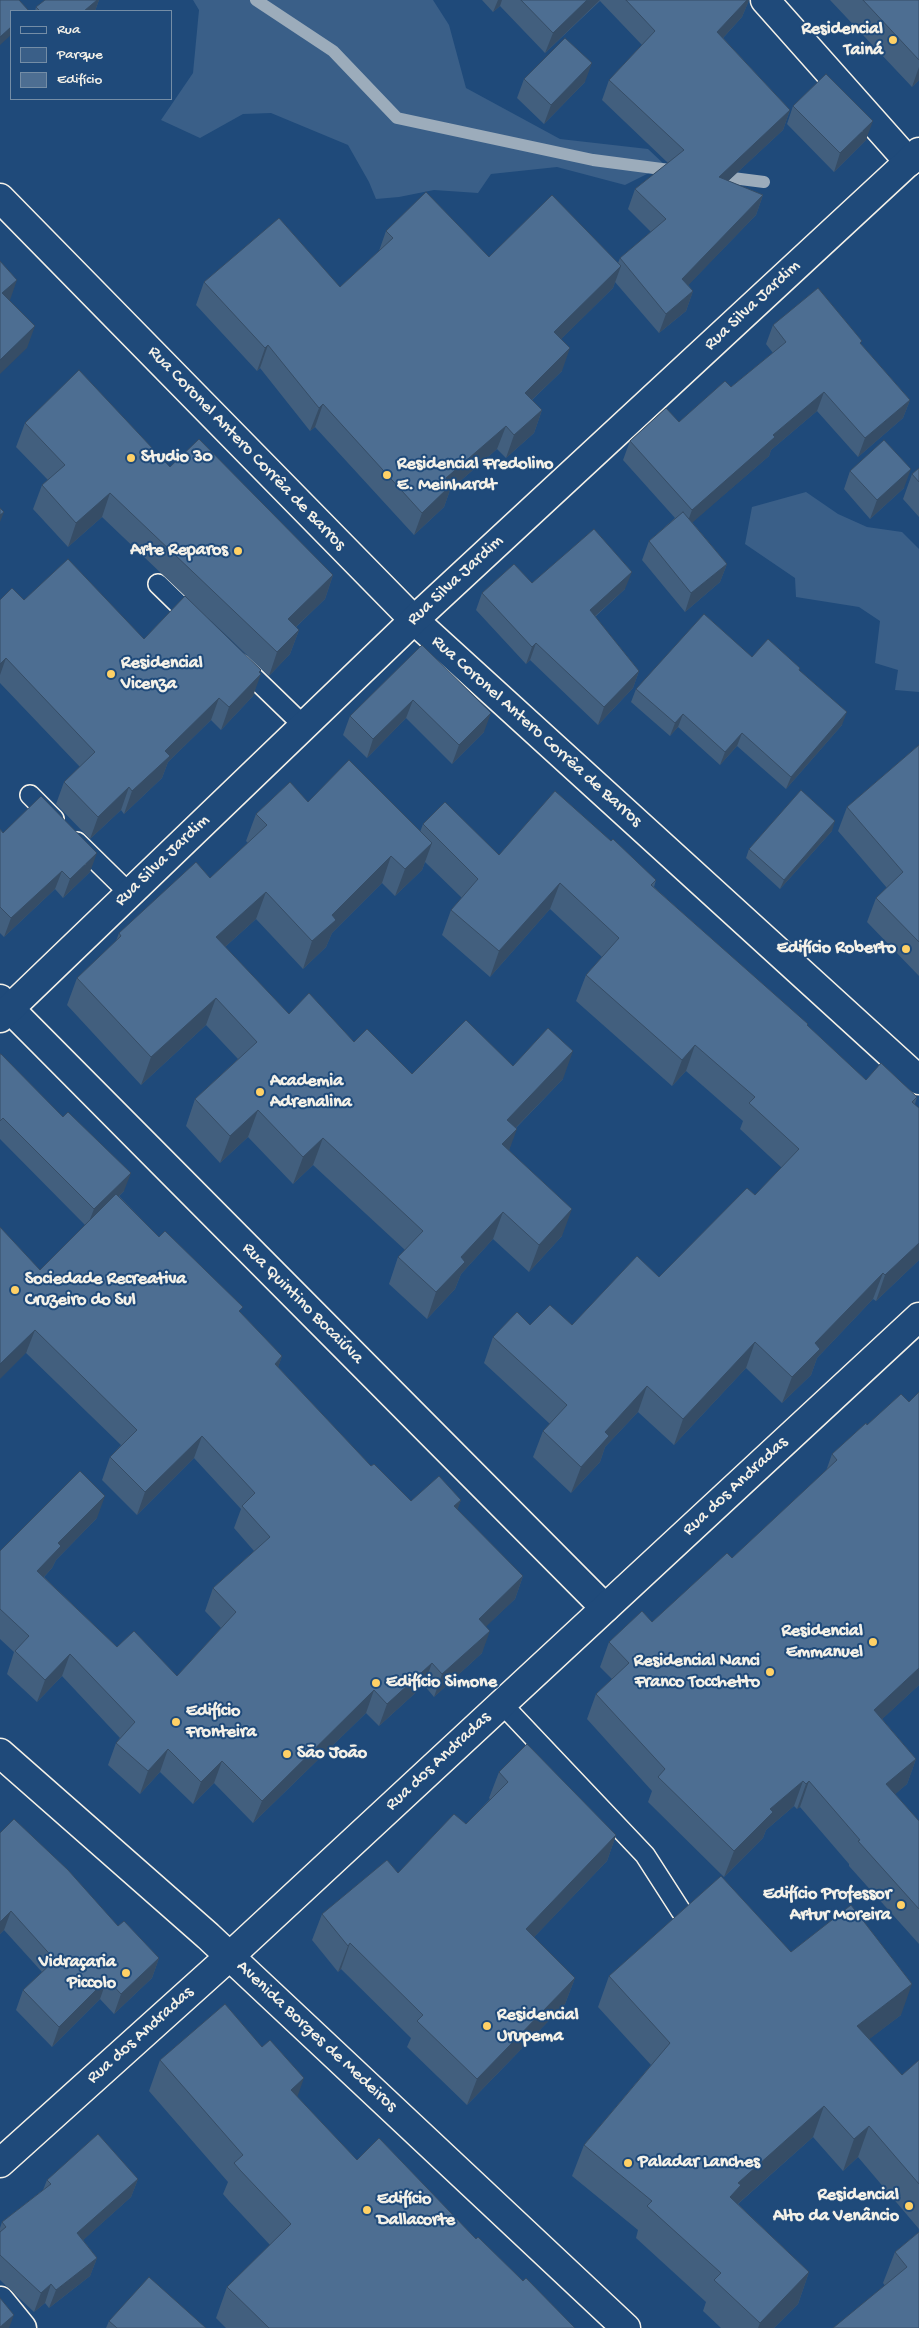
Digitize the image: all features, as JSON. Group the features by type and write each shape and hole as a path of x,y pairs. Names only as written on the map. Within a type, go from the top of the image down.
{"street":[{"path":"765,0 914,157"},
{"name":"Rua Silva Jardim","path":"3,1009 130,894 414,620 914,157"},
{"name":"Rua Coronel Antero Corrêa de Barros","path":"0,198 414,620 919,1080"},
{"name":"Rua Quintino Bocaiúva","path":"3,1009 605,1608"},
{"name":"Rua dos Andradas","path":"0,2164 230,1956 919,1317"},
{"name":"Avenida Borges de Medeiros","path":"0,1753 230,1956 626,2328"},
{"path":"0,2301 22,2328"}],"lane":[{"path":"158,584 207,632"},
{"path":"228,652 304,726"},
{"path":"30,795 130,894"},
{"path":"502,1704 644,1855 681,1911"}],"green space":[{"path":"193,0 433,0 449,25 466,88 560,139 648,149 665,165 625,185 557,167 491,174 478,193 434,190 399,197 376,199 369,182 348,145 271,113 243,114 200,138 161,120 193,73 199,10"},
{"path":"806,492 838,514 867,527 902,532 919,549 919,692 895,690 898,670 875,663 880,621 859,607 796,597 795,578 745,544 752,507"}],"building":[{"path":"0,0 19,0 28,10 10,10 10,28 0,37"},
{"path":"45,0 97,0 85,10 39,10 36,7"},
{"path":"521,0 587,0 553,33"},
{"path":"626,0 747,0 717,32 790,110 719,177 763,195 682,279 693,291 666,314 620,258 666,219 635,189 684,150 609,80 655,31"},
{"path":"863,0 919,0 919,60"},
{"path":"565,38 592,63 551,105 524,79"},
{"path":"826,74 873,121 840,153 793,106"},
{"path":"426,192 489,257 552,195 621,266 554,332 570,348 525,393 542,410 514,435 506,426 446,478 452,484 422,513 323,404 319,408 268,345 265,348 204,282 279,218 340,287 393,238 386,231"},
{"path":"0,261 17,280 2,293 35,326 0,360"},
{"path":"818,288 862,341 860,343 910,400 865,438 824,392 773,435 775,437 692,510 630,441 666,408 679,422 725,381 731,387 786,342 773,325"},
{"path":"79,370 170,467 199,439 333,575 288,619 299,630 277,652 110,493 76,523 42,485 65,465 25,423"},
{"path":"884,440 911,469 877,500 850,471"},
{"path":"919,468 919,482 912,474"},
{"path":"683,512 727,564 691,593 649,541"},
{"path":"594,529 632,572 590,610 639,671 604,707 536,643 532,647 482,593 514,564 532,583"},
{"path":"68,559 144,639 185,596 261,670 259,672 261,674 229,707 219,698 165,751 170,756 132,791 129,787 98,817 64,782 95,752 6,658 0,664 0,600 12,588 24,600"},
{"path":"704,614 752,657 768,639 800,668 799,670 847,712 791,777 742,733 725,752 683,714 675,723 636,689"},
{"path":"422,645 491,713 459,745 413,700 373,739 350,716"},
{"path":"919,745 919,942 876,898 903,872 847,807"},
{"path":"349,760 432,843 405,869 391,856 332,915 336,920 312,941 266,892 216,937 289,1014 309,993 354,1042 367,1029 412,1074 466,1020 513,1066 548,1028 573,1051 507,1120 517,1129 502,1144 572,1209 539,1245 503,1212 461,1257 465,1262 436,1292 398,1257 423,1231 323,1138 303,1157 258,1110 230,1136 195,1099 257,1042 216,998 151,1057 77,978 121,936 119,933 196,862 210,878 267,825 256,814 290,782 308,802"},
{"path":"801,790 835,821 784,880 749,849"},
{"path":"555,791 611,841 613,839 656,880 651,885 808,1024 866,1080 881,1063 917,1097 912,1102 919,1108 919,1243 885,1275 883,1273 815,1343 820,1349 792,1377 755,1342 683,1419 647,1386 605,1432 609,1436 581,1467 543,1431 567,1405 493,1337 517,1312 530,1325 550,1305 572,1325 637,1256 659,1277 747,1188 755,1195 799,1149 749,1103 755,1097 695,1045 682,1060 586,975 619,938 560,883 499,951 451,910 478,879 423,824 445,802 499,855"},
{"path":"41,796 97,853 70,879 62,871 11,918 0,907 0,829 3,833"},
{"path":"0,1054 63,1117 68,1112 131,1173 94,1209 3,1118 0,1121"},
{"path":"116,1194 159,1237 165,1231 243,1307 239,1311 282,1356 275,1364 371,1466 374,1464 411,1501 439,1476 461,1500 454,1506 523,1576 479,1619 490,1631 442,1674 432,1663 387,1704 374,1690 262,1801 222,1761 201,1782 168,1749 148,1771 116,1743 135,1722 70,1654 45,1680 15,1651 29,1636 0,1609 0,1551 80,1471 105,1496 58,1543 61,1546 37,1571 117,1647 134,1631 177,1676 236,1612 213,1588 270,1537 242,1506 255,1493 202,1436 145,1492 110,1457 137,1430 35,1330 0,1364 0,1227 40,1270"},
{"path":"919,1392 919,1668 874,1710 916,1759 886,1784 919,1821 919,1909 858,1841 860,1840 809,1781 806,1784 803,1781 770,1809 773,1812 734,1851 658,1777 665,1769 596,1694 629,1663 609,1642 642,1611 652,1622 727,1553 732,1558 837,1460 832,1454 866,1423 867,1425 901,1394 909,1402"},
{"path":"527,1744 616,1835 526,1929 575,1978 477,2079 417,2021 423,2015 350,1943 348,1946 322,1914 387,1860 398,1873 454,1814 466,1824 508,1782 499,1772"},
{"path":"14,1819 68,1870 118,1926 124,1921 159,1958 121,1994 107,1979 59,2027 23,1990 55,1960 11,1911 0,1922 0,1833"},
{"path":"721,1876 791,1952 851,1905 912,1984 857,2026 902,2075 919,2060 919,2184 869,2126 854,2139 824,2106 738,2183 741,2185 730,2197 809,2272 760,2323 714,2280 721,2273 647,2206 652,2201 584,2145 670,2043 609,1976"},
{"path":"225,2004 262,2047 270,2040 304,2078 291,2090 357,2160 379,2138 476,2239 478,2237 523,2281 526,2278 575,2328 269,2328 227,2287 291,2224 234,2163 243,2155 160,2060"},
{"path":"98,2134 138,2179 77,2233 97,2258 56,2290 51,2284 41,2293 0,2255 0,2232 6,2227 2,2222 51,2184 47,2180"},
{"path":"919,2232 919,2328 833,2328 907,2267 895,2252"},
{"path":"149,2277 206,2328 117,2328 109,2321"},
{"path":"0,2298 14,2315 0,2327"}],"waterway":[{"path":"256,0 333,51 397,118 593,160 677,171"},
{"path":"717,176 764,182"}],"place":[{"name":"Residencial Tainá","path":"893,40"},
{"name":"Studio 30","path":"131,458"},
{"name":"Residencial Fredolino E. Meinhardt","path":"387,475"},
{"name":"Arte Reparos","path":"238,551"},
{"name":"Residencial Vicenza","path":"111,674"},
{"name":"Edifício Roberto","path":"906,949"},
{"name":"Academia Adrenalina","path":"260,1092"},
{"name":"Sociedade Recreativa Cruzeiro do Sul","path":"15,1290"},
{"name":"Residencial Emmanuel","path":"873,1642"},
{"name":"Residencial Nanci Franco Tocchetto","path":"770,1672"},
{"name":"Edifício Simone","path":"376,1683"},
{"name":"Edifício Fronteira","path":"176,1722"},
{"name":"São João","path":"287,1754"},
{"name":"Edifício Professor Artur Moreira","path":"901,1905"},
{"name":"Vidraçaria Piccolo","path":"126,1973"},
{"name":"Residencial Urupema","path":"487,2026"},
{"name":"Paladar Lanches","path":"628,2163"},
{"name":"Residencial Alto da Venâncio","path":"909,2206"},
{"name":"Edifício Dallacorte","path":"367,2210"}]}
